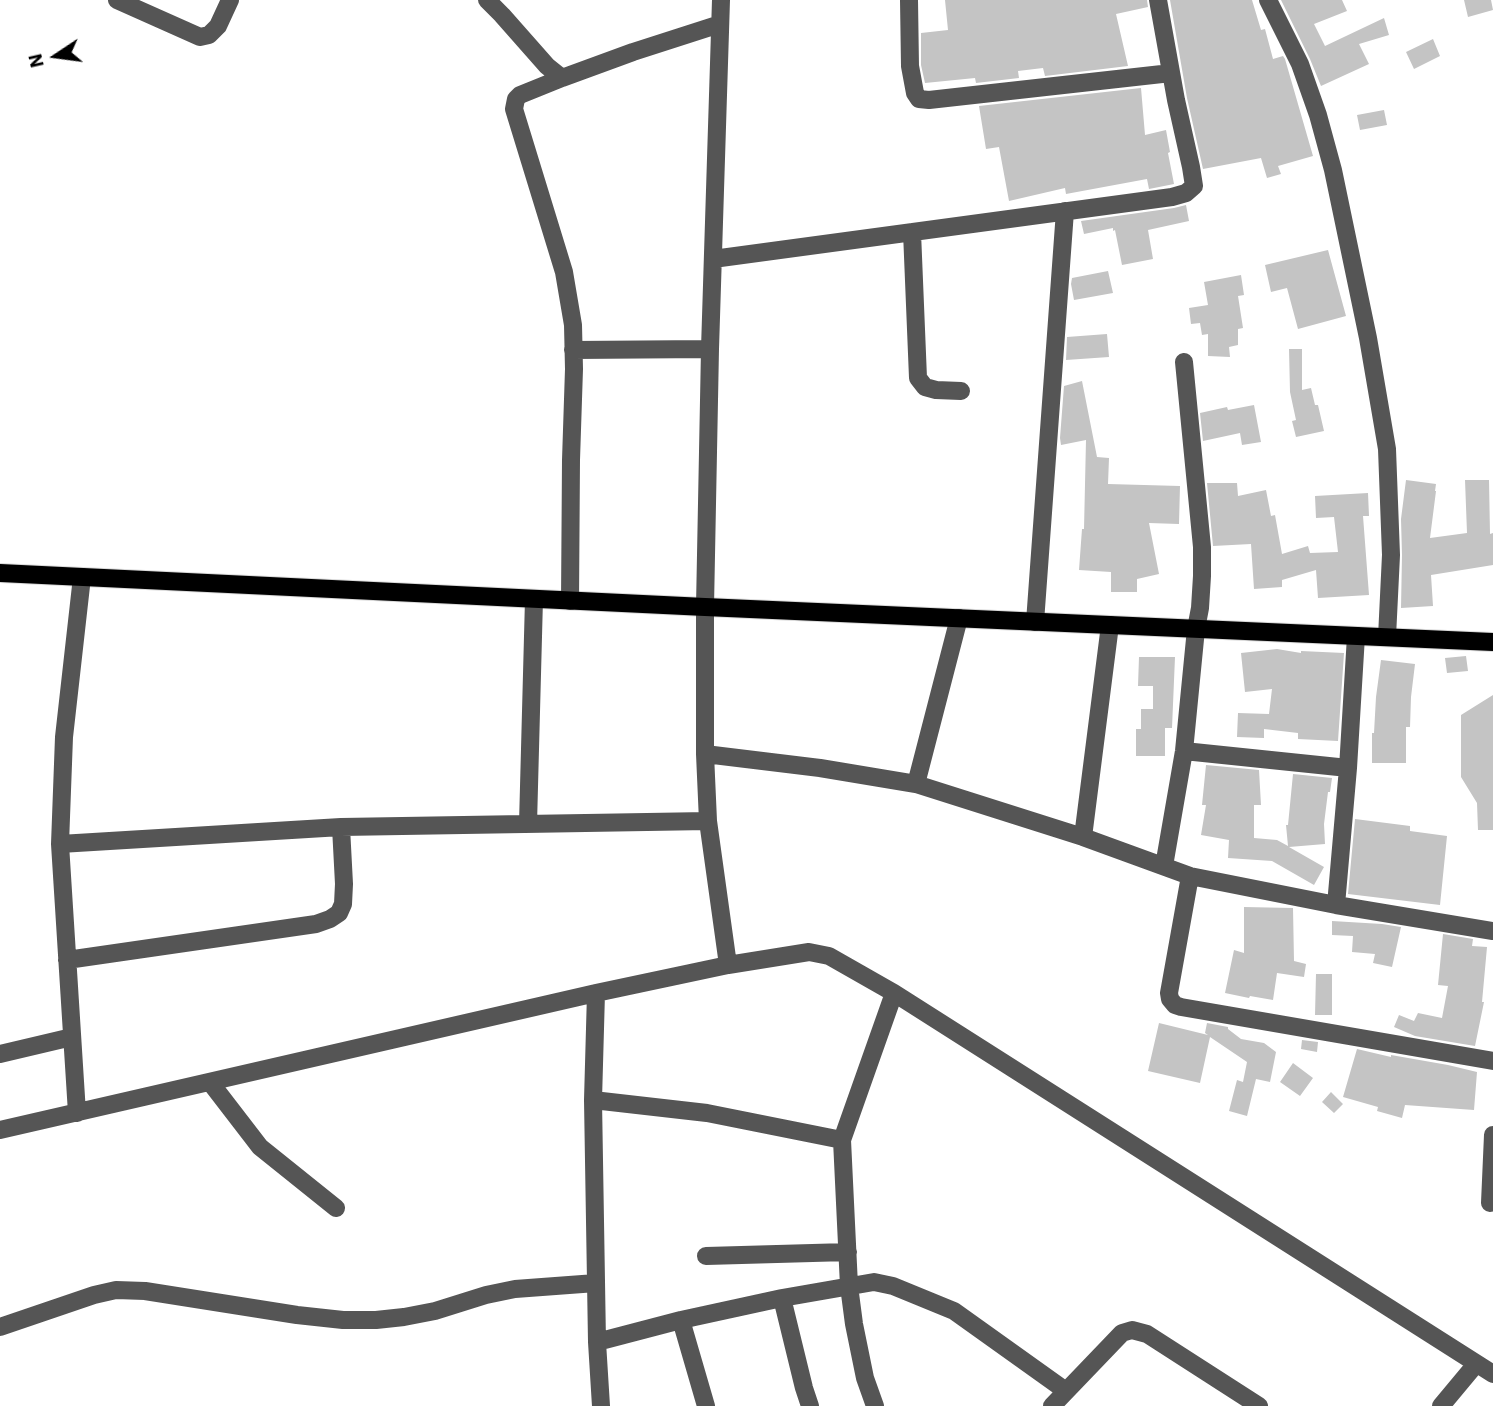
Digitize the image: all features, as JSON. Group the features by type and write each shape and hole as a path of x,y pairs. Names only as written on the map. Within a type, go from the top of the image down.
{"main road":[{"path":"0,573 1493,642"}],"street":[{"path":"117,0 200,37 209,35 218,26 230,0"},
{"path":"487,0 507,7 547,66 562,78"},
{"path":"721,0 710,349 705,754 708,821 728,965"},
{"path":"909,0 910,66 915,93 919,99 1171,73"},
{"path":"713,259 1186,193 1194,186 1192,167 1158,0"},
{"path":"1268,0 1300,64 1318,115 1333,170 1368,338 1387,449 1391,555 1387,637"},
{"path":"570,601 573,325 564,272 514,109 516,99 562,78 720,23"},
{"path":"1035,622 1065,211"},
{"path":"912,232 918,378 925,387 961,391"},
{"path":"573,350 710,349"},
{"path":"1164,866 1184,751 1200,608 1202,547 1184,362"},
{"path":"77,1113 60,844 64,737 82,577"},
{"path":"528,824 534,599"},
{"path":"916,784 959,618"},
{"path":"1083,837 1110,625"},
{"path":"1336,905 1356,636"},
{"path":"1184,751 1348,768"},
{"path":"705,754 820,768 916,784 1083,837 1190,876 1336,905 1493,931"},
{"path":"60,844 341,827 708,821"},
{"path":"67,960 316,924 330,919 338,913 343,904 341,827"},
{"path":"1190,876 1169,993 1175,1005 1493,1060"},
{"path":"0,1130 596,993 728,965 809,952 829,956 894,992 1493,1374"},
{"path":"875,1406 865,1378 849,1286 842,1140 894,992"},
{"path":"596,993 593,1100 597,1342 601,1406"},
{"path":"0,1054 72,1037"},
{"path":"210,1082 260,1147 336,1208"},
{"path":"593,1100 707,1113 842,1140"},
{"path":"1490,1203 1493,1135"},
{"path":"706,1256 848,1252"},
{"path":"597,1342 782,1298 874,1282 892,1286 954,1311 1066,1391"},
{"path":"0,1327 116,1290 145,1290 297,1315 376,1320 435,1311 515,1289 596,1283"},
{"path":"782,1298 810,1406"},
{"path":"681,1320 706,1406"},
{"path":"1052,1406 1122,1333 1132,1330 1147,1334 1250,1404"},
{"path":"1441,1406 1476,1364"}],"building":[{"path":"945,0 1147,0 1148,7 1116,14 1128,66 1045,76 1043,68 1018,71 1019,78 976,83 975,78 925,83 921,65 921,33 948,30"},
{"path":"1170,0 1252,0 1261,30 1265,29 1273,59 1283,56 1285,59 1313,156 1278,166 1281,174 1267,178 1261,158 1203,169"},
{"path":"1281,0 1342,0 1347,11 1314,24 1325,46 1384,18 1389,35 1359,44 1369,64 1321,86"},
{"path":"1464,0 1491,0 1493,10 1468,17"},
{"path":"1433,39 1440,56 1414,69 1406,52"},
{"path":"1141,88 1145,135 1166,130 1174,184 1149,189 1147,179 1066,194 1065,188 1009,201 999,147 986,149 979,106"},
{"path":"1384,110 1387,125 1360,130 1357,115"},
{"path":"1186,205 1189,221 1148,230 1153,259 1122,265 1115,230 1113,231 1113,228 1084,234 1081,221 1174,208"},
{"path":"1328,250 1346,316 1298,329 1287,288 1271,292 1265,265"},
{"path":"1108,271 1113,293 1074,300 1072,278"},
{"path":"1241,275 1244,295 1238,296 1243,328 1238,329 1238,345 1229,347 1230,357 1208,356 1208,334 1202,335 1200,323 1191,324 1189,308 1208,305 1204,282"},
{"path":"1107,334 1109,357 1066,360 1067,337"},
{"path":"1289,349 1302,349 1302,390 1311,388 1324,431 1296,437 1292,421 1296,420 1290,392"},
{"path":"1082,381 1097,457 1109,458 1108,484 1180,486 1179,524 1149,523 1159,574 1137,579 1137,592 1111,592 1111,572 1079,570 1084,529 1086,440 1061,445 1060,438 1064,386"},
{"path":"1254,405 1261,442 1242,445 1240,433 1203,441 1200,413"},
{"path":"1406,480 1436,484 1430,538 1467,533 1465,480 1489,480 1493,565 1431,575 1433,606 1401,608 1401,519"},
{"path":"1207,483 1237,483 1238,496 1266,490 1271,516 1275,515 1282,554 1308,546 1310,553 1338,552 1334,517 1316,518 1315,496 1368,493 1369,516 1363,516 1369,595 1318,598 1316,570 1282,580 1282,587 1254,589 1251,544 1213,546"},
{"path":"1277,649 1301,653 1344,653 1338,741 1298,739 1298,733 1264,729 1264,738 1237,737 1238,713 1269,714 1272,689 1245,692 1241,653"},
{"path":"1466,656 1468,671 1447,673 1445,658"},
{"path":"1139,657 1175,657 1172,728 1165,728 1165,756 1136,756 1136,729 1141,729 1141,709 1153,709 1153,686 1138,686"},
{"path":"1381,660 1415,664 1410,727 1406,727 1406,763 1372,763 1372,733"},
{"path":"1493,695 1493,830 1478,830 1477,803 1461,777 1461,715"},
{"path":"1206,765 1259,770 1261,805 1254,805 1254,838 1277,840 1288,846 1286,825 1293,774 1332,778 1324,824 1325,844 1289,847 1324,867 1314,885 1272,861 1228,858 1229,840 1201,835 1206,805 1202,805"},
{"path":"1355,819 1410,826 1410,831 1447,836 1440,905 1348,894"},
{"path":"1244,907 1293,908 1294,961 1306,964 1304,977 1277,973 1273,1000 1225,993 1234,950 1244,953"},
{"path":"1332,921 1401,927 1392,967 1373,963 1375,954 1352,952 1353,936 1332,935"},
{"path":"1443,934 1473,939 1472,946 1487,947 1484,1002 1475,1046 1415,1036 1394,1027 1399,1015 1414,1021 1418,1013 1442,1018 1448,986 1438,985"},
{"path":"1316,974 1332,974 1332,1015 1315,1015"},
{"path":"1159,1023 1208,1035 1205,1033 1207,1023 1228,1027 1241,1039 1264,1043 1276,1052 1270,1082 1256,1079 1247,1116 1229,1111 1237,1080 1243,1082 1247,1062 1210,1037 1200,1083 1148,1071"},
{"path":"1302,1040 1318,1042 1317,1052 1301,1049"},
{"path":"1357,1049 1477,1072 1474,1110 1405,1105 1402,1118 1377,1111 1378,1107 1343,1097"},
{"path":"1293,1063 1313,1078 1300,1096 1280,1082"},
{"path":"1331,1092 1343,1104 1334,1113 1322,1102"}]}
